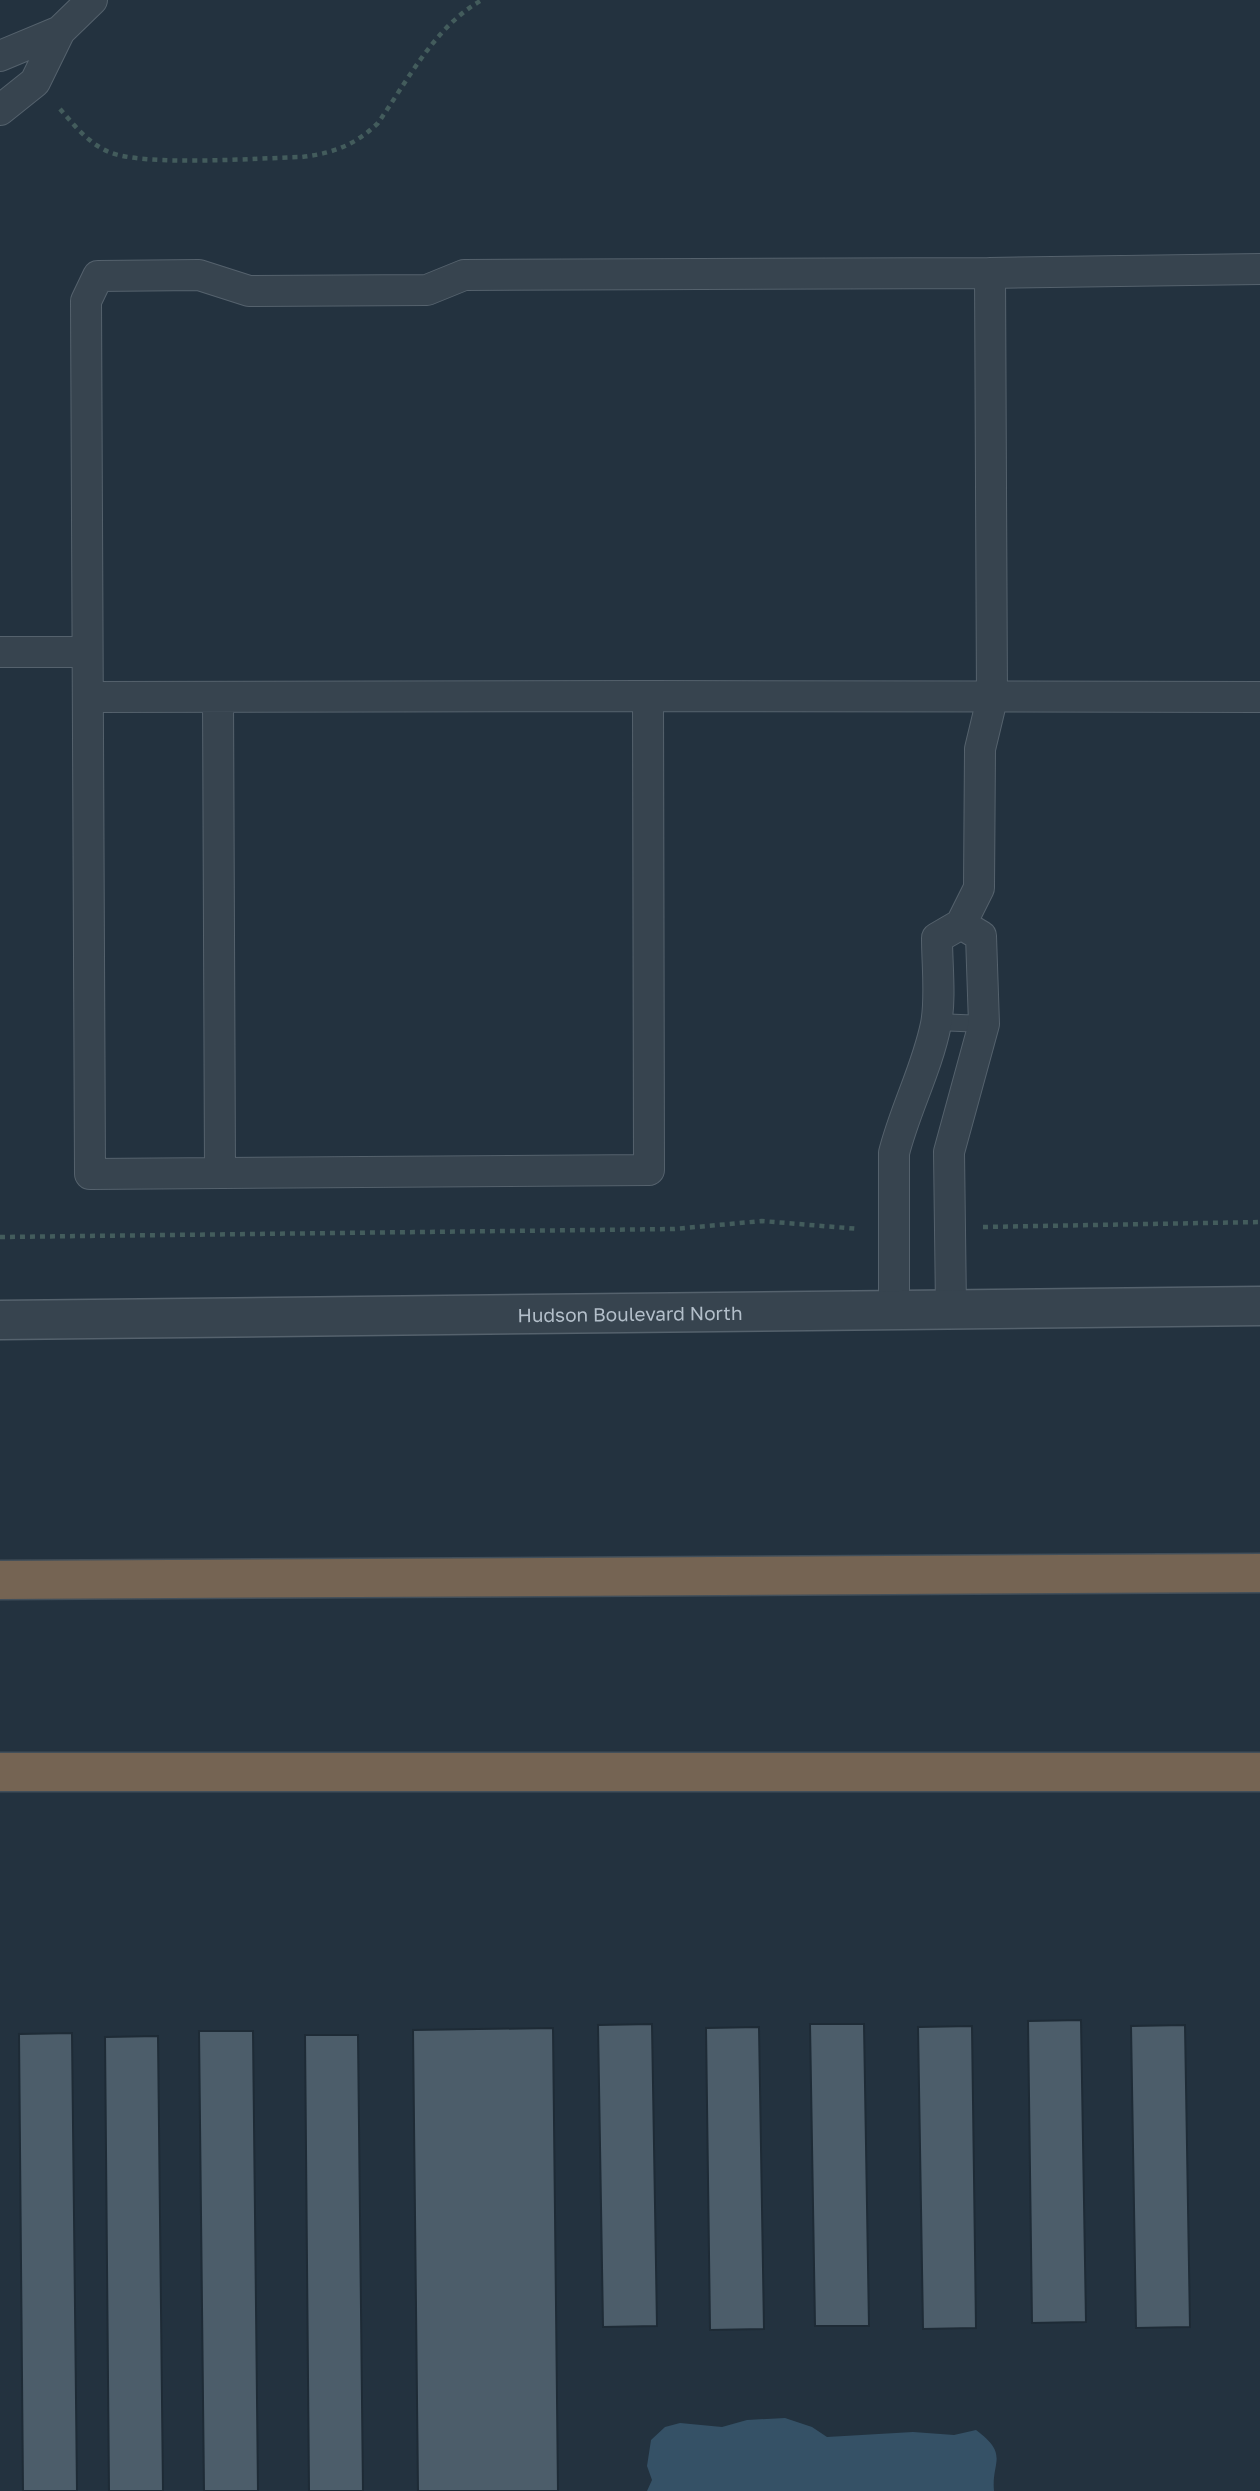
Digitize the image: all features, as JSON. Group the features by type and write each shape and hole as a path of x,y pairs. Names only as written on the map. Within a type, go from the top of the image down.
{"highway":[{"path":"0,1580 1260,1573"},
{"path":"0,1772 1260,1772"}],"street":[{"path":"0,110 35,82 61,32 92,0"},
{"path":"0,56 61,32"},
{"path":"648,696 649,1170 90,1174 86,300 98,276 198,275 249,291 427,290 464,275 1260,269"},
{"path":"894,1308 894,1153 900,1130 923,1074 937,1022 937,938 961,924 979,888 980,749 992,699 990,273"},
{"path":"0,652 88,652"},
{"path":"88,697 1260,697"},
{"path":"218,697 220,1173"},
{"path":"951,1308 949,1152 984,1024 981,936 961,924"},
{"name":"Hudson Boulevard North","path":"0,1320 1260,1306"}],"lane":[{"path":"937,1022 984,1024"}],"path":[{"path":"60,109 92,142 107,151 130,158 275,158 323,154 355,143 366,134 446,27 482,0"},
{"path":"0,1237 674,1229 746,1221 866,1229"},
{"path":"989,1227 1260,1222"}],"water":[{"path":"785,2418 812,2427 827,2437 913,2432 954,2435 976,2430 993,2446 996,2453 994,2491 647,2491 652,2480 647,2466 651,2440 665,2427 680,2423 722,2427 747,2420"}],"building":[{"path":"1081,2020 1086,2322 1032,2323 1028,2021"},
{"path":"652,2024 657,2326 603,2327 598,2025"},
{"path":"810,2024 864,2024 869,2326 815,2326"},
{"path":"1185,2025 1190,2327 1136,2328 1131,2026"},
{"path":"972,2026 976,2328 923,2329 918,2027"},
{"path":"759,2027 764,2329 710,2330 706,2028"},
{"path":"553,2028 558,2491 418,2491 413,2030"},
{"path":"199,2031 253,2031 258,2491 204,2491"},
{"path":"72,2033 77,2491 23,2491 19,2034"},
{"path":"305,2035 358,2035 363,2491 309,2491"},
{"path":"158,2036 163,2491 109,2491 105,2037"}]}
